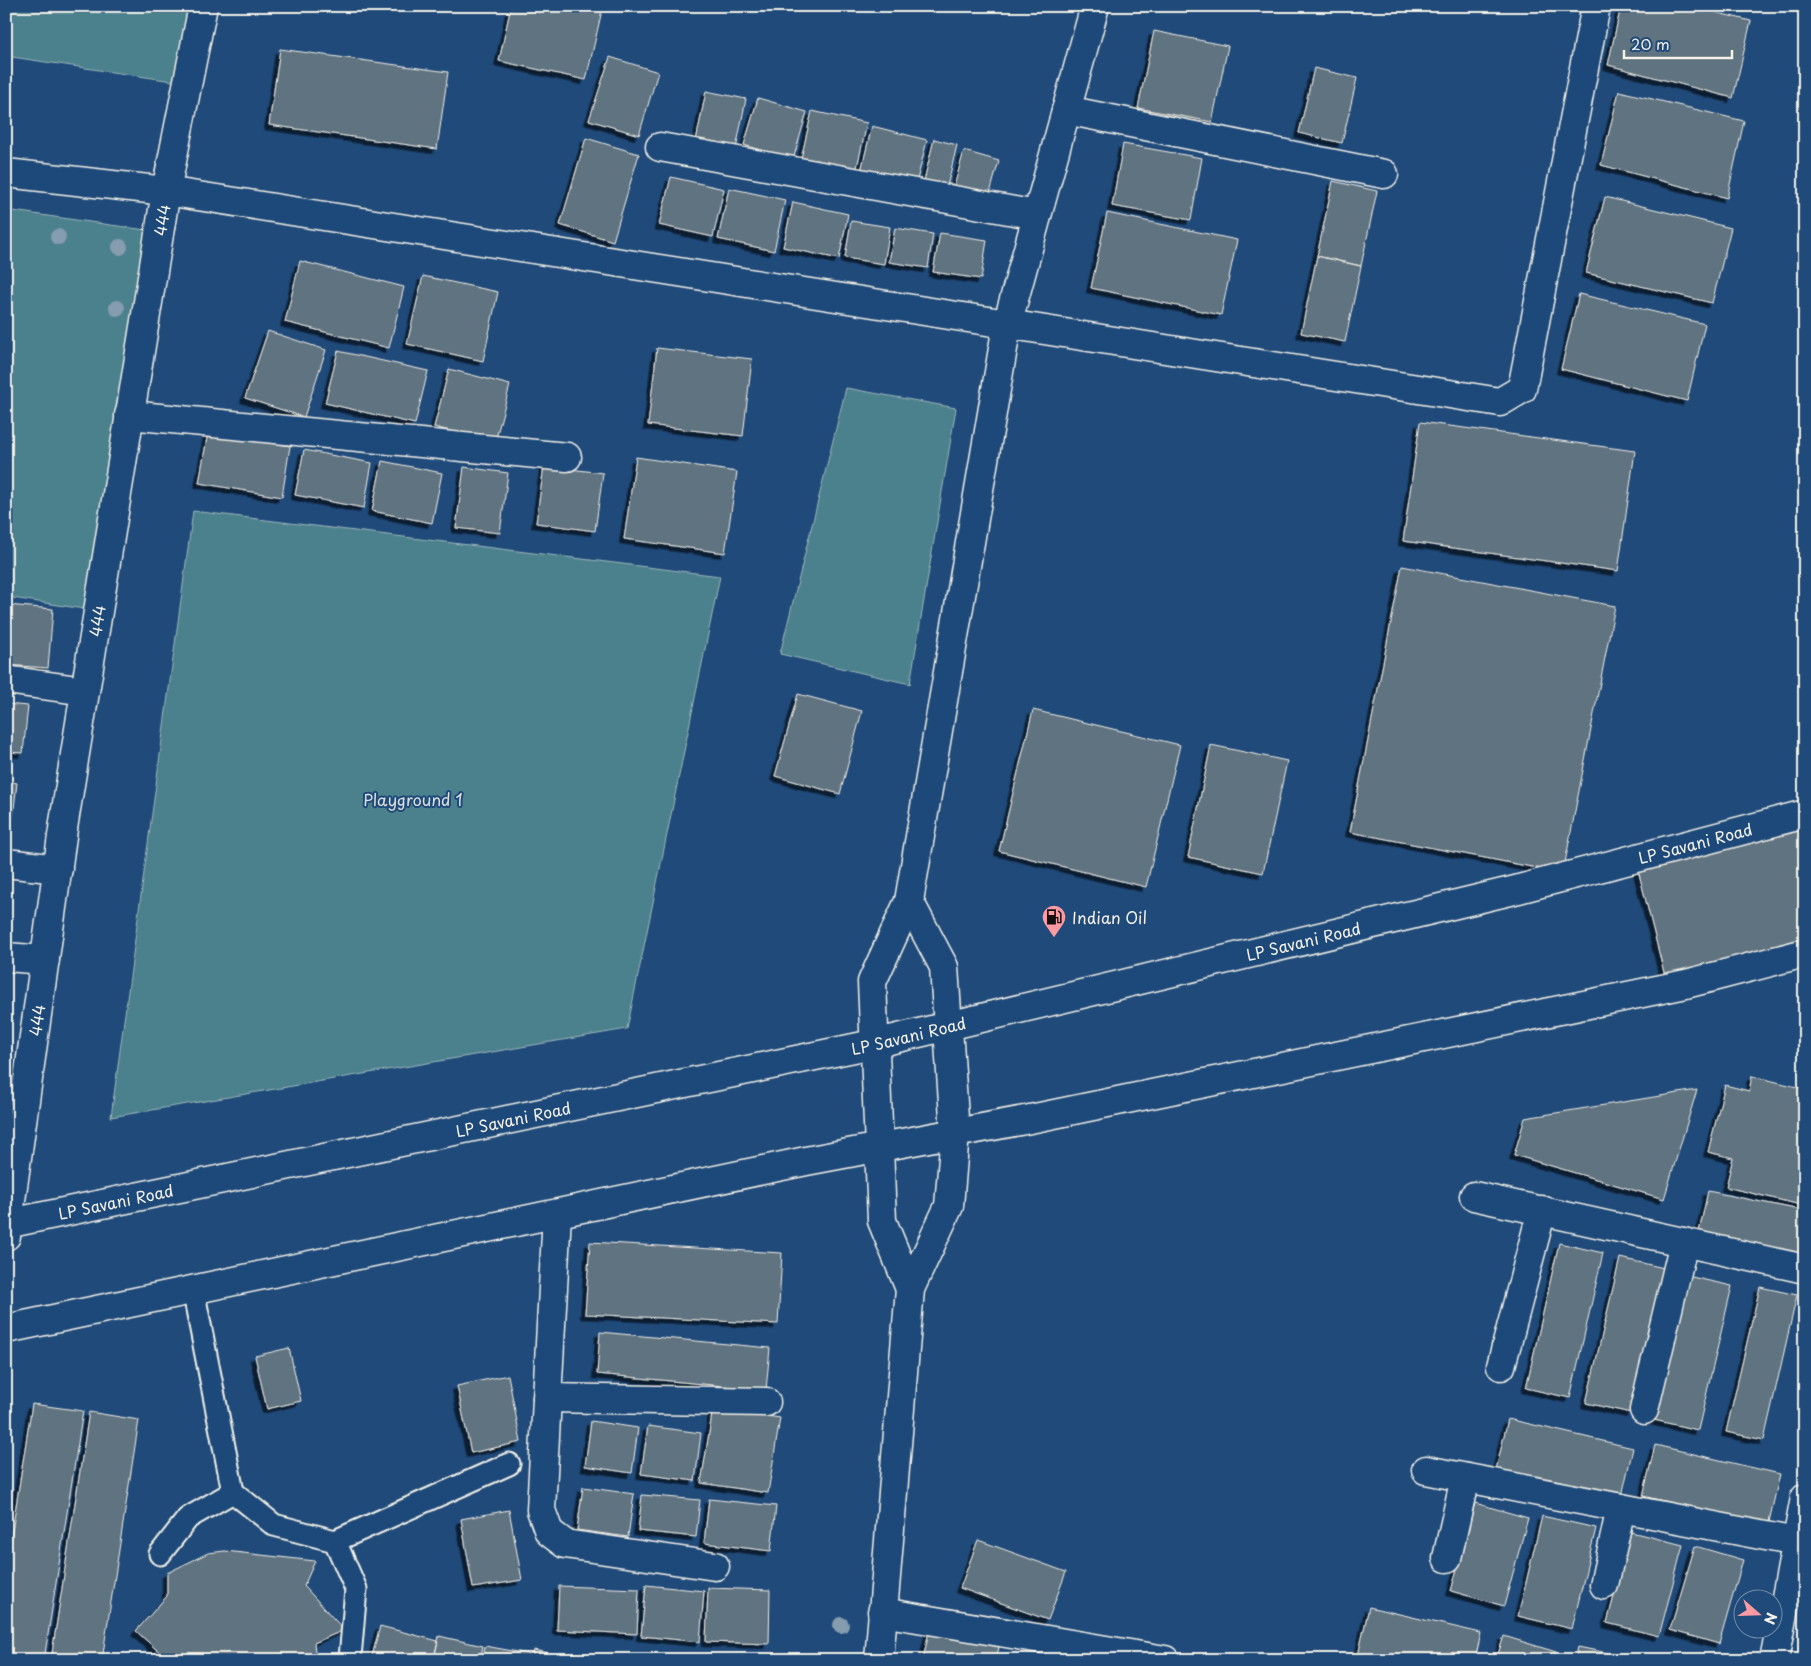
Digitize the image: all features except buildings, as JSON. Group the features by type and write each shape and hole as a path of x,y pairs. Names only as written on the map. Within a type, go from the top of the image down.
{"street":[{"name":"444","path":"7,1228 58,869 129,415 166,191 203,6"},
{"path":"910,1289 882,1221 873,1044 872,982 909,901 1007,325 1095,6"},
{"path":"6,173 166,191 1500,402 1522,389 1596,6"},
{"path":"1066,110 1384,174"},
{"path":"660,147 1037,215"},
{"path":"129,415 567,457"},
{"path":"6,680 85,691"},
{"name":"LP Savani Road","path":"7,1228 873,1044 1515,890 1805,814"},
{"path":"6,863 58,869"},
{"path":"880,1660 882,1612 910,1289 949,1206 955,1133 944,967 909,901"},
{"path":"6,1328 1686,984 1805,953"},
{"path":"6,957 46,960"},
{"path":"1474,1196 1805,1269"},
{"path":"1501,1366 1542,1210"},
{"path":"557,1214 541,1510 548,1532 565,1544 715,1566"},
{"path":"1644,1410 1684,1242"},
{"path":"547,1398 766,1402"},
{"path":"1426,1470 1796,1542"},
{"path":"1447,1558 1465,1478"},
{"path":"1774,1660 1805,1498"},
{"path":"1604,1585 1621,1508"},
{"path":"882,1612 1165,1660"}],"lane":[{"path":"193,1290 233,1492 274,1525 335,1541 509,1464"},
{"path":"160,1554 188,1518 233,1492"},
{"path":"335,1541 356,1589 350,1658"}],"green space":[{"path":"6,6 194,6 179,82 12,57 6,81"},
{"path":"6,210 153,231 97,611 6,597"},
{"path":"846,388 956,408 910,684 780,654"},
{"name":"Playground 1","path":"193,511 720,576 627,1029 111,1117"}],"place":[{"name":"Indian Oil","path":"1054,938"}]}
